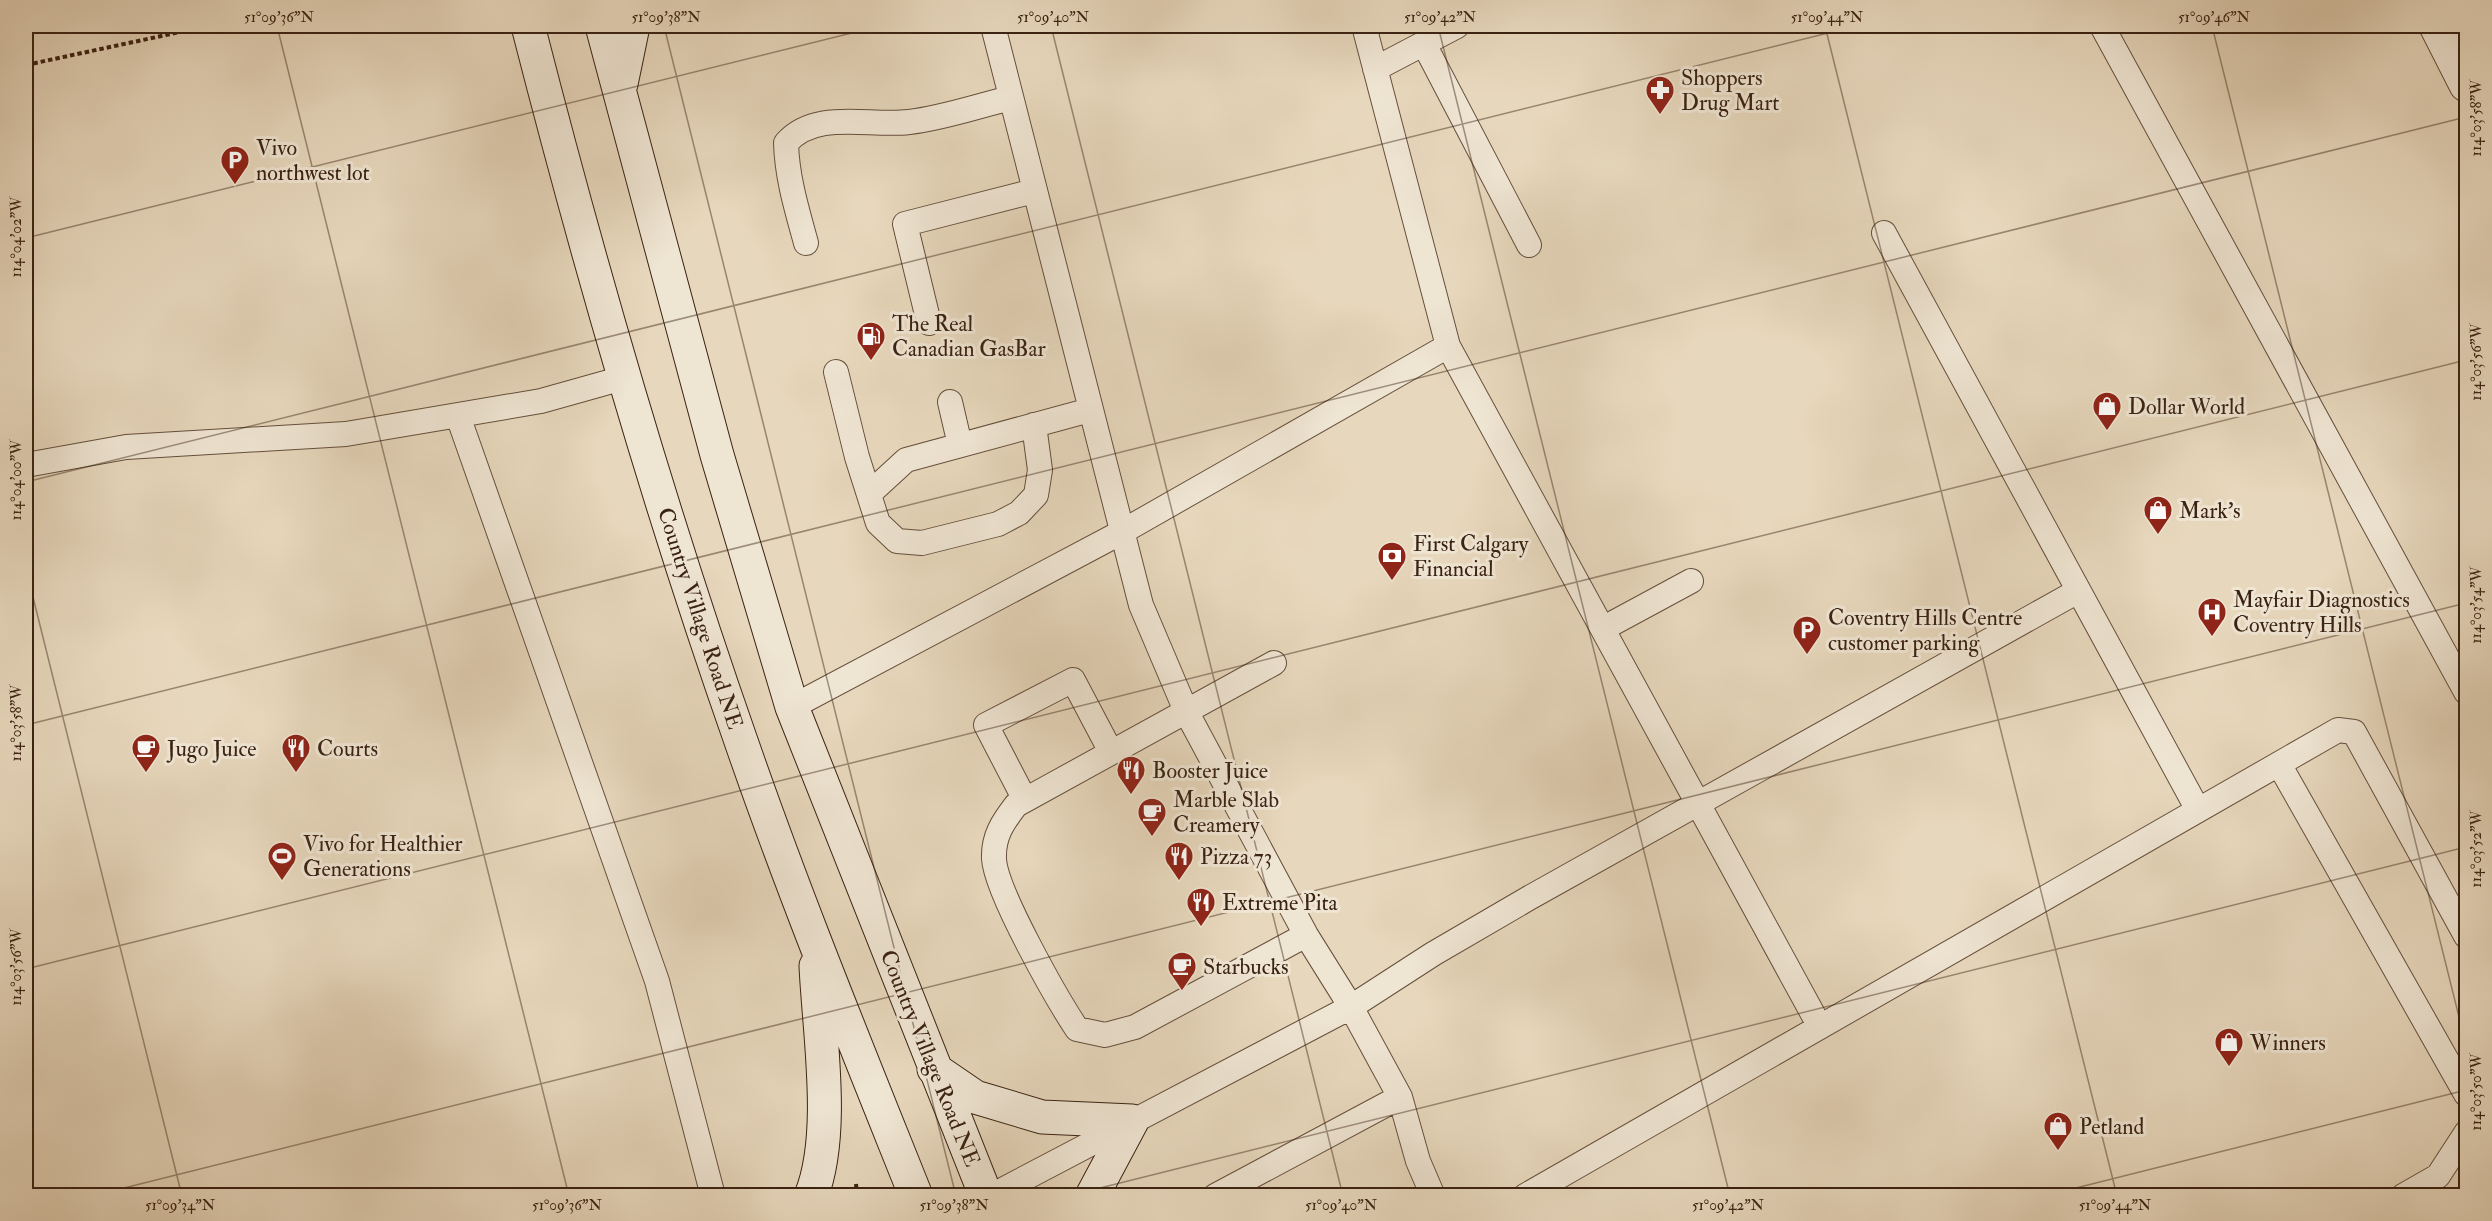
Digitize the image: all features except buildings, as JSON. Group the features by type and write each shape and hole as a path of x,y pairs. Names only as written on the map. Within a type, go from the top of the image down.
{"street":[{"path":"509,26 532,41"},
{"name":"Country Village Road NE","path":"602,26 717,455 792,707 934,1069 988,1196"},
{"path":"620,88 633,26"},
{"path":"2436,26 2466,85"},
{"name":"Country Village Road NE","path":"532,41 623,378 742,743 814,940 916,1196"},
{"path":"811,1196 820,1174 824,1080 814,940"},
{"path":"934,1069 975,1097 1042,1118 1132,1121 1092,1196"}],"lane":[{"path":"993,26 1120,533 1141,605 1186,711 1306,935 1351,1007 1400,1097 1418,1161 1433,1196"},
{"path":"1364,26 1448,345 1820,1027"},
{"path":"1376,69 1456,26"},
{"path":"2102,26 2466,692"},
{"path":"1424,44 1529,245"},
{"path":"806,243 791,187 787,156 786,143 796,133 812,127 848,121 907,123 942,117 1011,98"},
{"path":"930,323 905,224 1034,191"},
{"path":"1884,233 2198,810"},
{"path":"792,707 1120,533 1448,345"},
{"path":"836,372 878,523 897,540 922,543 998,524 1019,513 1036,495 1040,470 1034,425"},
{"path":"26,465 126,447 346,434 541,401 623,378"},
{"path":"950,402 960,445"},
{"path":"869,494 906,460 1090,410"},
{"path":"458,416 657,981 713,1196"},
{"path":"1604,628 1691,581"},
{"path":"988,1196 1351,1007 1433,954 2078,591"},
{"path":"1274,663 1016,805 998,829 994,860 1003,888 1059,1001 1077,1029 1105,1035 1135,1026 1306,935"},
{"path":"1025,800 986,725 1073,680 1111,752"},
{"path":"1525,1196 2338,730 2354,732 2466,936"},
{"path":"2279,764 2466,1094"},
{"path":"1215,1196 1400,1097"},
{"path":"2403,1196 2438,1176 2466,1133"}],"path":[{"path":"26,66 208,26"}],"place":[{"name":"Shoppers Drug Mart","path":"1660,116"},
{"name":"Vivo northwest lot","path":"235,186"},
{"name":"The Real Canadian GasBar","path":"871,362"},
{"name":"Dollar World","path":"2107,432"},
{"name":"Mark's","path":"2158,536"},
{"name":"First Calgary Financial","path":"1392,582"},
{"name":"Mayfair Diagnostics Coventry Hills","path":"2212,638"},
{"name":"Coventry Hills Centre customer parking","path":"1807,656"},
{"name":"Jugo Juice","path":"146,774"},
{"name":"Courts","path":"296,774"},
{"name":"Booster Juice","path":"1131,796"},
{"name":"Marble Slab Creamery","path":"1152,838"},
{"name":"Vivo for Healthier Generations","path":"282,882"},
{"name":"Pizza 73","path":"1179,882"},
{"name":"Extreme Pita","path":"1201,928"},
{"name":"Starbucks","path":"1182,992"},
{"name":"Winners","path":"2229,1068"},
{"name":"Petland","path":"2058,1152"}]}
